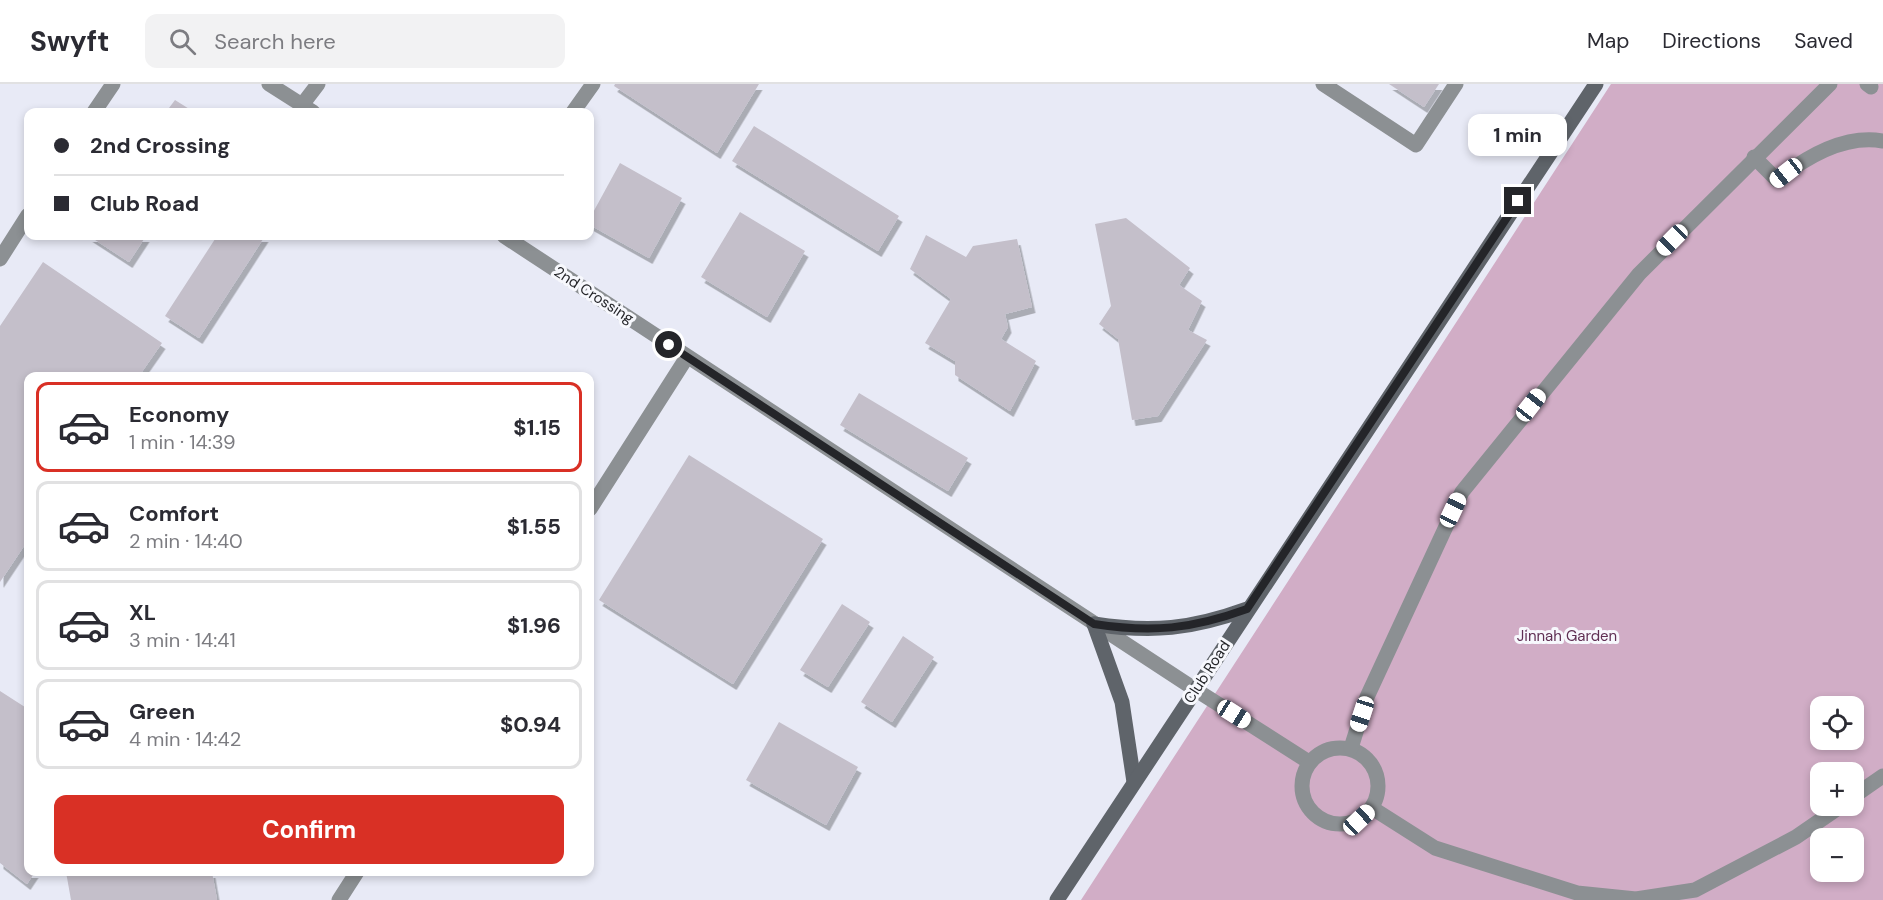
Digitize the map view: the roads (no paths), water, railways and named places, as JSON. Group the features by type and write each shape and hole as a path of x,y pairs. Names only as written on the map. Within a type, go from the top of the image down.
{"main road":[{"name":"Club Road","path":"1057,900 1247,609 1596,84"},
{"path":"1134,782 1122,702 1094,624 1133,630 1172,629 1210,623 1247,609"}],"street":[{"path":"97,108 113,84"},
{"path":"269,84 306,108"},
{"path":"308,108 318,84"},
{"path":"576,108 593,84"},
{"path":"1323,84 1416,145 1456,84"},
{"path":"1350,748 1367,696 1462,492 1639,274 1754,157 1830,84"},
{"path":"1754,157 1777,180 1796,165 1832,147 1850,141 1883,141"},
{"path":"0,259 24,221"},
{"name":"2nd Crossing","path":"510,240 1094,624 1309,762"},
{"path":"594,503 687,357"},
{"path":"1335,747 1350,748 1366,757 1376,773 1378,791 1372,808 1359,820 1341,825 1320,820 1305,804 1301,782 1309,762 1321,752 1335,747"},
{"path":"1864,789 1883,776"},
{"path":"1372,808 1435,848 1577,893 1636,899 1698,895 1796,837 1826,816"},
{"path":"339,900 354,876"}],"park label":[{"name":"Jinnah Garden","path":"1567,636"}]}
